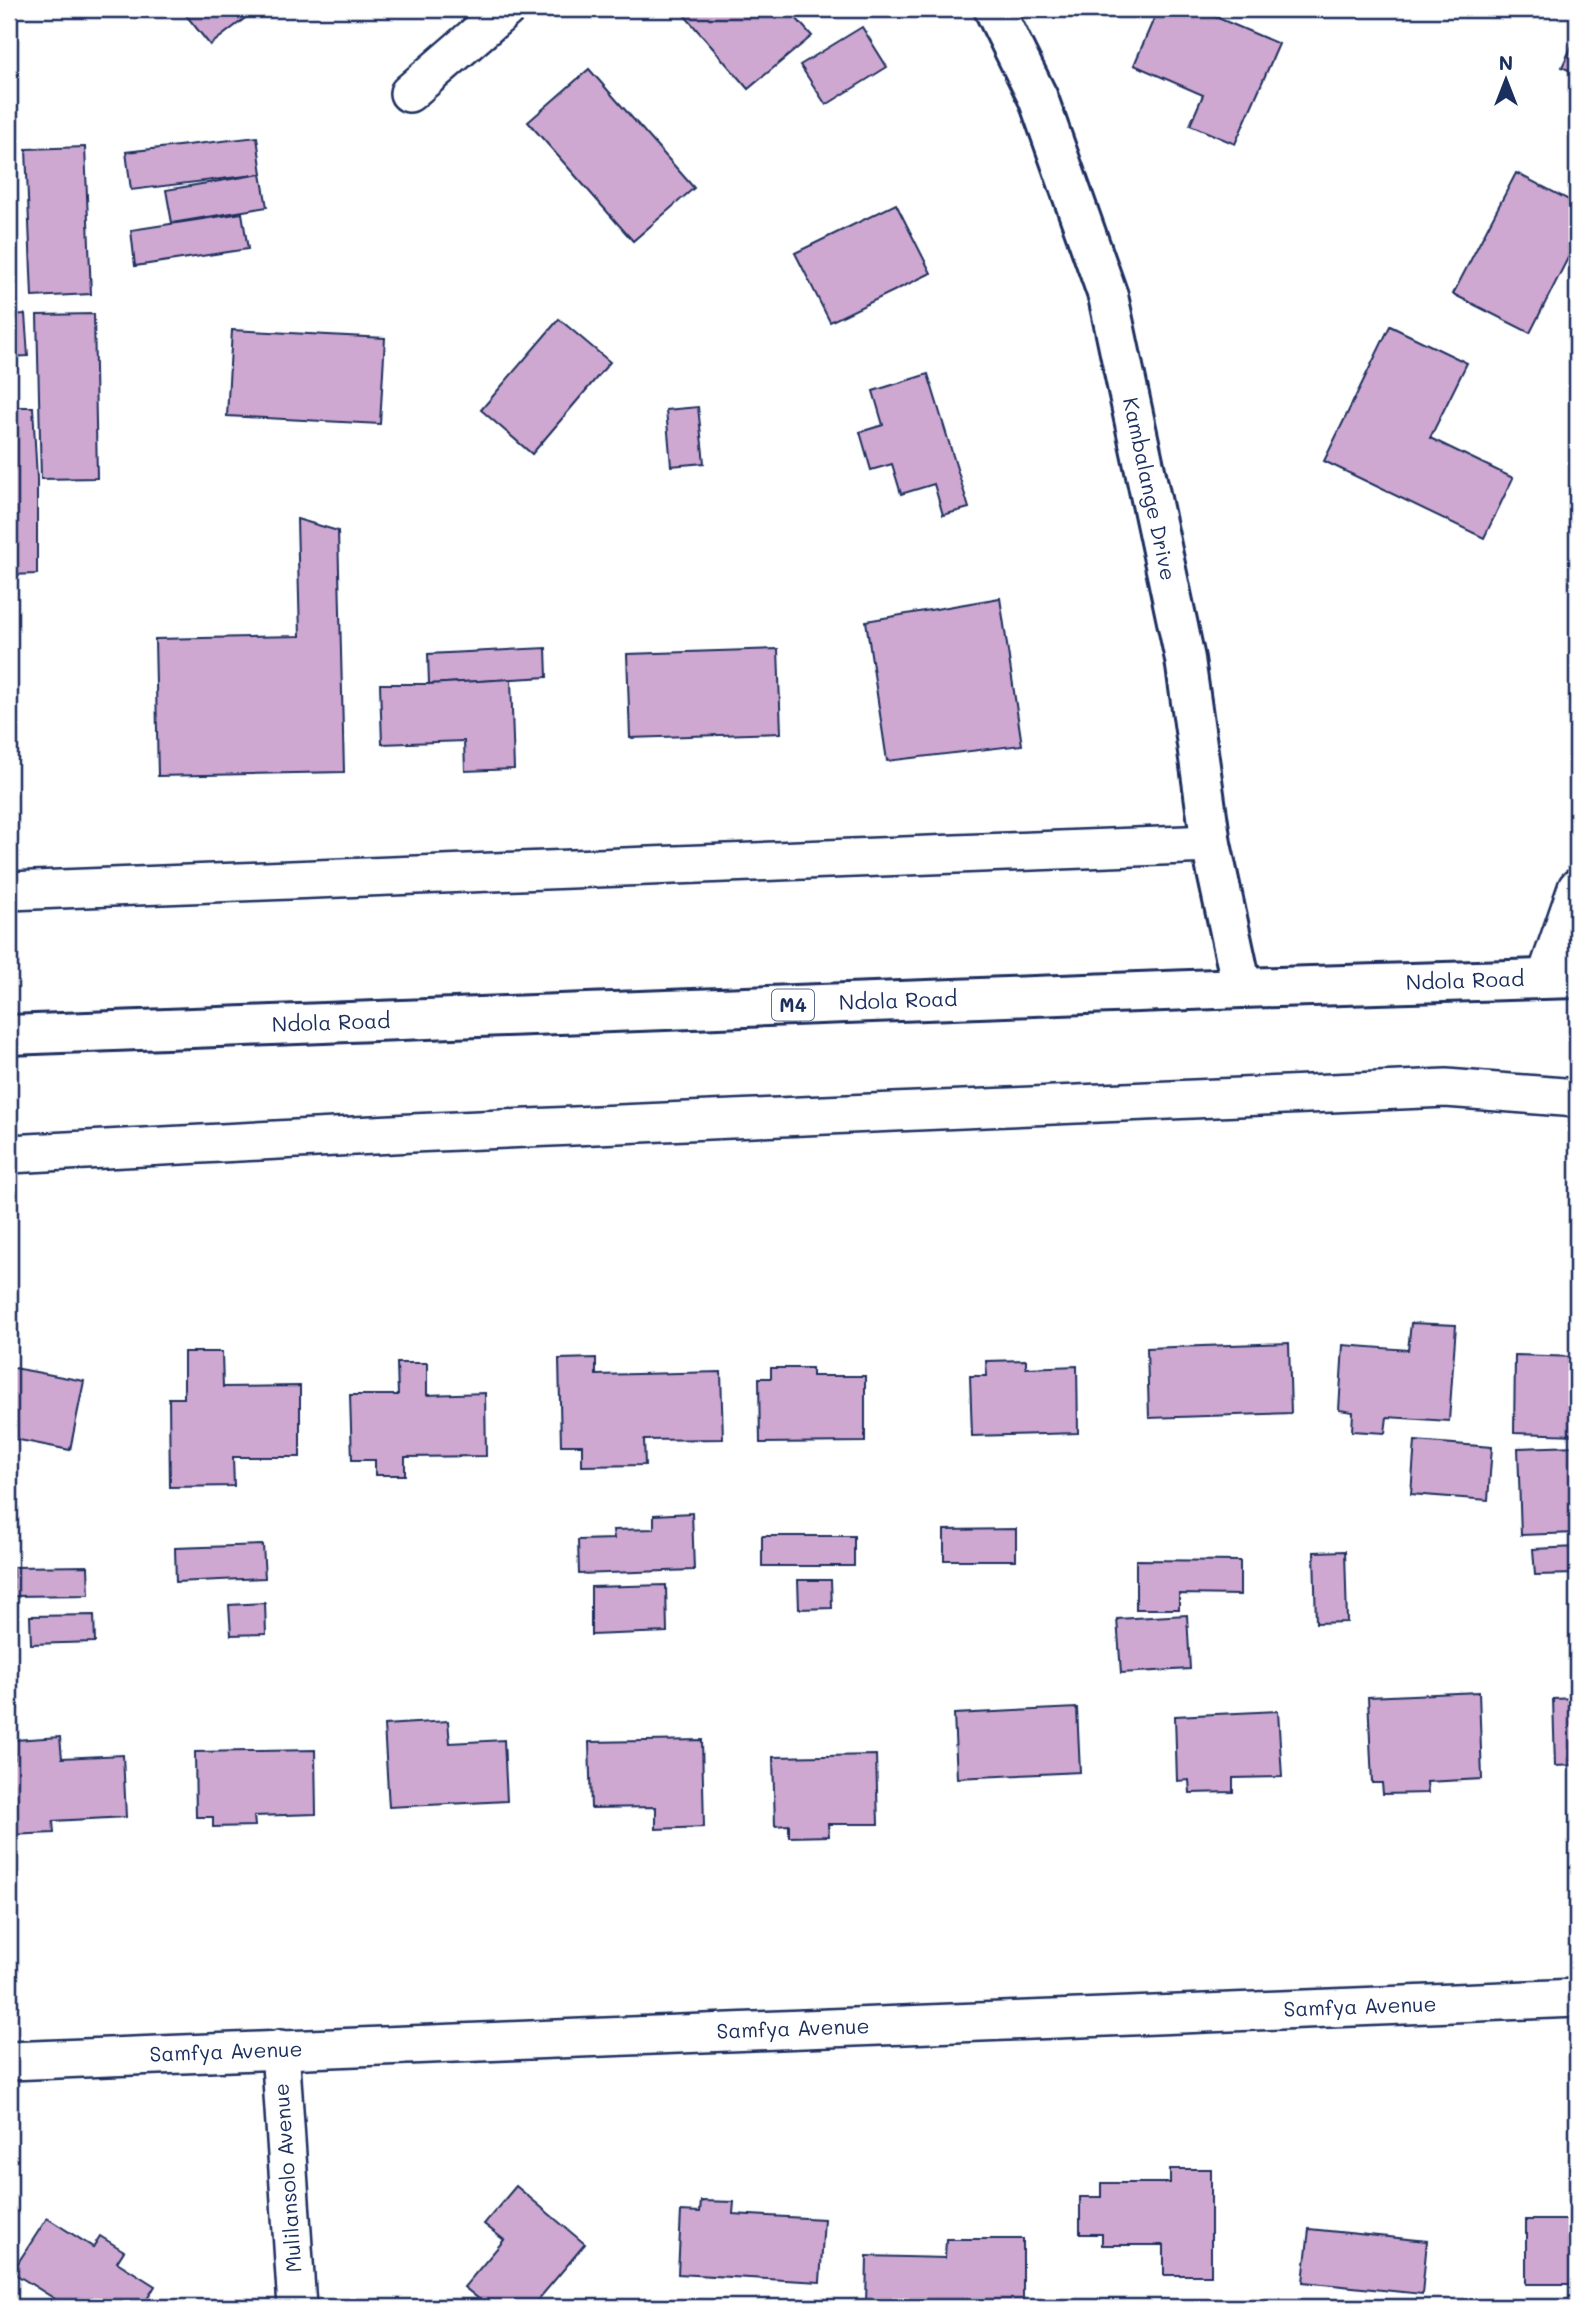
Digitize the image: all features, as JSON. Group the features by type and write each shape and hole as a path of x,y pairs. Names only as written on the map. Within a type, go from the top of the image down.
{"main road":[{"name":"Kambalange Drive","path":"994,9 1038,98 1108,296 1185,659 1211,844 1242,988"},
{"name":"Ndola Road","path":"9,1035 1562,978"}],"street":[{"path":"409,93 506,9"},
{"path":"9,891 1211,844"},
{"path":"1562,978 1577,888"},
{"path":"9,1154 453,1131 1446,1088 1577,1098"},
{"name":"Samfya Avenue","path":"9,2061 1577,1998"},
{"name":"Mulilansolo Avenue","path":"280,2049 297,2307"}],"building":[{"path":"181,9 257,9 210,45"},
{"path":"679,9 788,9 812,36 748,89"},
{"path":"1158,9 1197,9 1279,44 1235,144 1190,125 1203,95 1134,65"},
{"path":"862,27 887,67 826,105 800,65"},
{"path":"1577,35 1577,74 1562,67"},
{"path":"589,69 694,188 633,241 528,122"},
{"path":"257,137 262,174 131,190 126,152"},
{"path":"85,147 91,294 32,297 26,149"},
{"path":"1516,173 1577,204 1577,240 1530,333 1453,294"},
{"path":"261,174 267,207 172,223 166,190"},
{"path":"896,204 931,273 830,322 795,253"},
{"path":"242,213 248,249 135,266 131,230"},
{"path":"25,314 28,356 9,357 9,315"},
{"path":"94,314 97,478 41,479 37,315"},
{"path":"559,319 610,362 532,454 481,410"},
{"path":"1390,326 1467,363 1430,438 1513,478 1484,538 1324,461"},
{"path":"232,330 385,338 380,424 227,416"},
{"path":"928,374 969,508 943,515 934,484 901,494 892,464 871,470 860,432 883,425 873,391"},
{"path":"9,407 33,407 37,479 37,574 9,575"},
{"path":"698,407 704,463 671,466 666,410"},
{"path":"297,519 338,531 344,772 158,776 155,639 300,636"},
{"path":"1000,598 1022,745 887,761 866,621"},
{"path":"546,648 547,677 429,684 428,654"},
{"path":"778,649 781,733 630,738 627,654"},
{"path":"511,679 514,769 465,771 464,741 382,744 380,684"},
{"path":"1411,1323 1456,1325 1449,1421 1387,1417 1385,1433 1352,1431 1353,1412 1339,1410 1343,1345 1408,1350"},
{"path":"1289,1343 1291,1413 1149,1418 1147,1348"},
{"path":"184,1352 222,1352 223,1387 300,1386 300,1457 233,1457 234,1486 170,1487 169,1398 184,1398"},
{"path":"1515,1355 1577,1357 1577,1435 1514,1433"},
{"path":"596,1358 596,1375 721,1372 723,1439 644,1440 645,1465 582,1466 582,1445 561,1445 559,1359"},
{"path":"1026,1360 1026,1368 1077,1366 1078,1433 972,1436 970,1376 987,1376 986,1361"},
{"path":"397,1363 427,1363 427,1395 485,1393 486,1456 405,1457 405,1475 375,1475 375,1460 352,1460 350,1395 398,1395"},
{"path":"9,1367 84,1381 70,1450 9,1438"},
{"path":"771,1368 812,1368 812,1376 865,1376 865,1442 760,1443 759,1378 771,1378"},
{"path":"1415,1441 1492,1447 1488,1500 1411,1494"},
{"path":"1577,1446 1577,1533 1521,1535 1518,1448"},
{"path":"692,1513 694,1570 579,1574 578,1540 614,1539 613,1530 654,1529 654,1515"},
{"path":"1016,1529 1016,1560 944,1560 944,1530"},
{"path":"762,1536 854,1536 854,1566 762,1566"},
{"path":"263,1545 265,1578 176,1582 175,1548"},
{"path":"1577,1547 1577,1574 1535,1575 1533,1549"},
{"path":"1345,1551 1347,1622 1316,1623 1314,1552"},
{"path":"1136,1560 1240,1561 1240,1595 1179,1594 1179,1609 1136,1609"},
{"path":"88,1566 89,1595 14,1596 13,1567"},
{"path":"798,1580 831,1580 832,1608 799,1609"},
{"path":"666,1585 667,1632 591,1635 591,1587"},
{"path":"265,1603 266,1634 231,1635 229,1605"},
{"path":"94,1615 95,1642 31,1644 30,1616"},
{"path":"1187,1615 1190,1669 1121,1673 1117,1619"},
{"path":"1479,1692 1482,1779 1427,1782 1428,1793 1383,1794 1382,1783 1372,1783 1368,1697"},
{"path":"1577,1698 1577,1765 1555,1766 1553,1699"},
{"path":"1077,1708 1080,1772 957,1778 954,1714"},
{"path":"1278,1711 1282,1777 1233,1778 1233,1792 1190,1793 1189,1780 1177,1781 1175,1716"},
{"path":"448,1721 450,1743 504,1740 507,1801 389,1807 384,1725"},
{"path":"60,1737 62,1758 123,1755 126,1817 53,1821 54,1833 9,1835 9,1759 15,1759 14,1740"},
{"path":"702,1740 704,1827 656,1829 656,1807 591,1808 589,1742"},
{"path":"315,1750 316,1814 254,1816 255,1826 213,1827 213,1817 196,1817 195,1752"},
{"path":"876,1755 878,1824 828,1824 829,1836 789,1837 789,1825 775,1826 773,1757"},
{"path":"1170,2169 1211,2169 1211,2275 1164,2275 1164,2245 1102,2245 1102,2234 1080,2234 1080,2197 1101,2197 1101,2183 1170,2183"},
{"path":"516,2186 585,2244 532,2307 489,2307 464,2287 504,2240 484,2224"},
{"path":"701,2201 734,2202 733,2214 824,2219 820,2282 678,2274 681,2211 700,2212"},
{"path":"47,2218 93,2247 100,2236 124,2251 117,2262 155,2286 146,2301 155,2307 61,2307 63,2304 12,2272"},
{"path":"1526,2220 1577,2220 1577,2284 1526,2284"},
{"path":"1309,2229 1427,2241 1422,2294 1303,2282"},
{"path":"946,2239 1023,2239 1023,2307 866,2307 867,2256 945,2258"}]}
